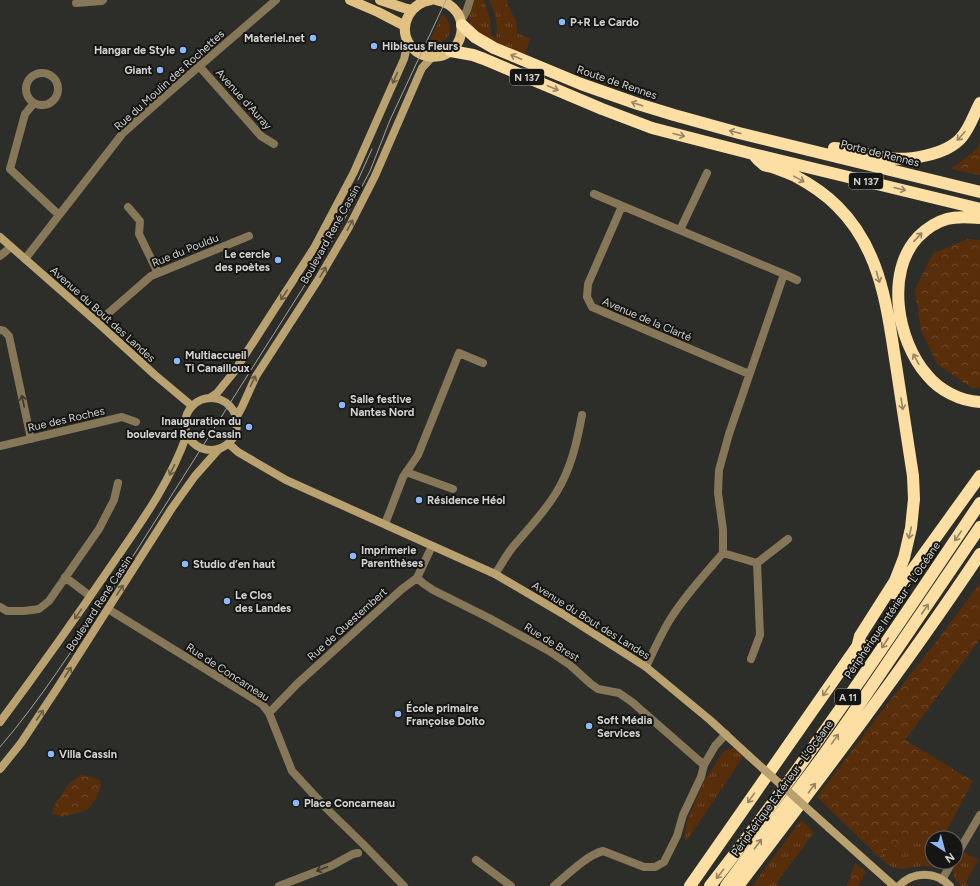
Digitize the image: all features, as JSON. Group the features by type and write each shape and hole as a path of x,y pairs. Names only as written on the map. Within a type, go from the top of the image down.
{"highway":[{"name":"Route de Rennes","path":"462,23 475,37 494,48 558,75 638,104 773,141"},
{"name":"N 137","path":"451,51 473,55 484,59 602,110 636,123 672,134 980,209"},
{"path":"822,152 835,148 888,158 907,158 925,156 938,152 951,146 961,138 969,126 980,103"},
{"name":"Porte de Rennes","path":"773,141 980,192"},
{"path":"753,154 764,164 788,173 824,194 850,219 870,253 877,272 886,306 913,476 914,499 912,528 904,558 895,581 860,636 857,648"},
{"path":"980,218 950,218 938,222 924,231 915,240 904,257 899,277 898,299 907,339 918,363 928,377 944,390 954,395 966,400 980,402"},
{"path":"690,886 980,476"},
{"name":"Périphérique Intérieur - L’Océane","path":"710,886 800,766 980,503"},
{"name":"Périphérique Extérieur - L’Océane","path":"726,886 828,750 980,527"},
{"path":"738,886 877,702 944,608 980,554"},
{"path":"944,608 954,602 980,567"}],"main road":[{"path":"350,0 405,26"},
{"path":"380,0 412,10"},
{"path":"431,0 421,2 412,10 408,15 405,31 408,41 417,52 425,56 432,57 451,51 460,40 462,34 462,23 453,7 445,2 436,0"},
{"name":"Boulevard René Cassin","path":"211,397 217,393 234,372 314,248 354,172 404,59 408,41"},
{"name":"Boulevard René Cassin","path":"237,416 256,376 318,280 349,227 375,176 422,68 432,57"},
{"name":"Avenue du Bout des Landes","path":"0,237 98,323 154,375 192,406"},
{"path":"211,397 225,401 232,407 237,416 237,431 232,440 229,444 218,450 209,450 199,447 191,441 187,434 185,424 186,415 192,406 202,399 211,397"},
{"name":"Boulevard René Cassin","path":"0,722 139,525 164,486 178,458 187,434"},
{"name":"Avenue du Bout des Landes","path":"229,444 238,452 286,480 495,574 563,614 646,667 726,734 894,886"},
{"name":"Boulevard René Cassin","path":"0,769 25,737 185,489 218,450"},
{"path":"899,886 906,880 924,875 936,877 950,886"}],"street":[{"path":"76,3 103,0"},
{"name":"Rue du Moulin des Rochettes","path":"25,259 123,133 276,0"},
{"path":"462,23 470,0"},
{"name":"Avenue d'Auray","path":"199,66 261,136 274,144"},
{"path":"34,103 25,114 10,169 60,215"},
{"path":"680,230 707,173"},
{"path":"594,194 797,280"},
{"name":"Avenue de la Clarté","path":"622,206 588,284 587,297 592,307 749,374"},
{"path":"128,207 140,222 138,234 158,274"},
{"name":"Rue du Pouldu","path":"98,323 151,276 249,236"},
{"path":"0,256 11,247"},
{"path":"646,667 658,641 672,617 688,594 723,553 723,530 718,493 719,470 729,434 784,274"},
{"path":"0,330 4,331 9,336 31,439"},
{"path":"385,524 406,472 418,455 459,353 483,363"},
{"path":"495,574 511,550 544,511 556,494 566,475 573,456 582,415"},
{"name":"Rue des Roches","path":"0,446 122,418 136,422"},
{"path":"406,472 453,489"},
{"path":"0,607 7,611 24,611 39,608 49,601 99,529 114,500 118,482"},
{"path":"757,563 773,549 788,539"},
{"name":"Rue de Questembert","path":"269,713 298,683 402,589 417,578 432,546"},
{"path":"723,553 757,563"},
{"path":"751,659 760,635 757,563"},
{"path":"65,578 90,596"},
{"name":"Rue de Brest","path":"417,578 433,590 489,618 549,651 570,665 591,684 598,688 619,693 632,702 704,765"},
{"name":"Rue de Concarneau","path":"108,609 262,704 269,713 292,771 404,886"},
{"path":"554,886 588,858 603,851 644,867 654,867 664,862 677,836 683,815 701,777 704,765 715,746 726,734"},
{"path":"964,842 980,815"},
{"path":"279,886 331,866 353,854 358,853"},
{"path":"476,860 511,886"},
{"path":"942,880 948,870"}],"green space":[{"path":"473,0 483,0 487,8 491,26 491,35 496,38 496,19 489,0 507,0 507,4 514,18 515,17 517,33 530,39 525,55 487,39 475,30 469,19"},
{"path":"442,14 450,25 449,35 442,42 429,43"},
{"path":"980,141 980,175 951,169 977,149"},
{"path":"968,239 980,240 980,387 973,389 937,364 921,330 915,290 933,253"},
{"path":"980,583 980,639 905,740 973,781 947,830 924,830 924,836 905,841 887,850 879,857 817,797"},
{"path":"734,748 743,757 687,840 684,839 687,821 704,781 724,751"},
{"path":"81,774 100,780 101,785 97,798 87,810 63,817 52,814 54,806 67,786"},
{"path":"801,820 814,832 778,881 778,886 752,886"},
{"path":"924,836 924,866 902,869 892,867 879,857 887,850 905,841"},
{"path":"964,853 978,860 966,882 968,886 961,886 954,877 953,870 964,870"},
{"path":"855,863 866,872 858,886 847,886"}],"tram line":[{"path":"0,747 44,691 109,594 327,250 370,171 390,120 446,0"},
{"path":"358,180 372,149"}],"place":[{"name":"P+R Le Cardo","path":"562,22"},
{"name":"Materiel.net","path":"313,38"},
{"name":"Hibiscus Fleurs","path":"374,46"},
{"name":"Hangar de Style","path":"183,50"},
{"name":"Giant","path":"160,70"},
{"name":"Le cercle des poètes","path":"278,260"},
{"name":"Multiaccueil Ti Canailloux","path":"177,361"},
{"name":"Salle festive Nantes Nord","path":"342,405"},
{"name":"Inauguration du boulevard René Cassin","path":"249,427"},
{"name":"Résidence Héol","path":"419,500"},
{"name":"Imprimerie Parenthèses","path":"353,556"},
{"name":"Studio d’en haut","path":"185,564"},
{"name":"Le Clos des Landes","path":"227,601"},
{"name":"École primaire Françoise Dolto","path":"398,714"},
{"name":"Soft Média Services","path":"589,726"},
{"name":"Villa Cassin","path":"51,754"},
{"name":"Place Concarneau","path":"296,803"}]}
